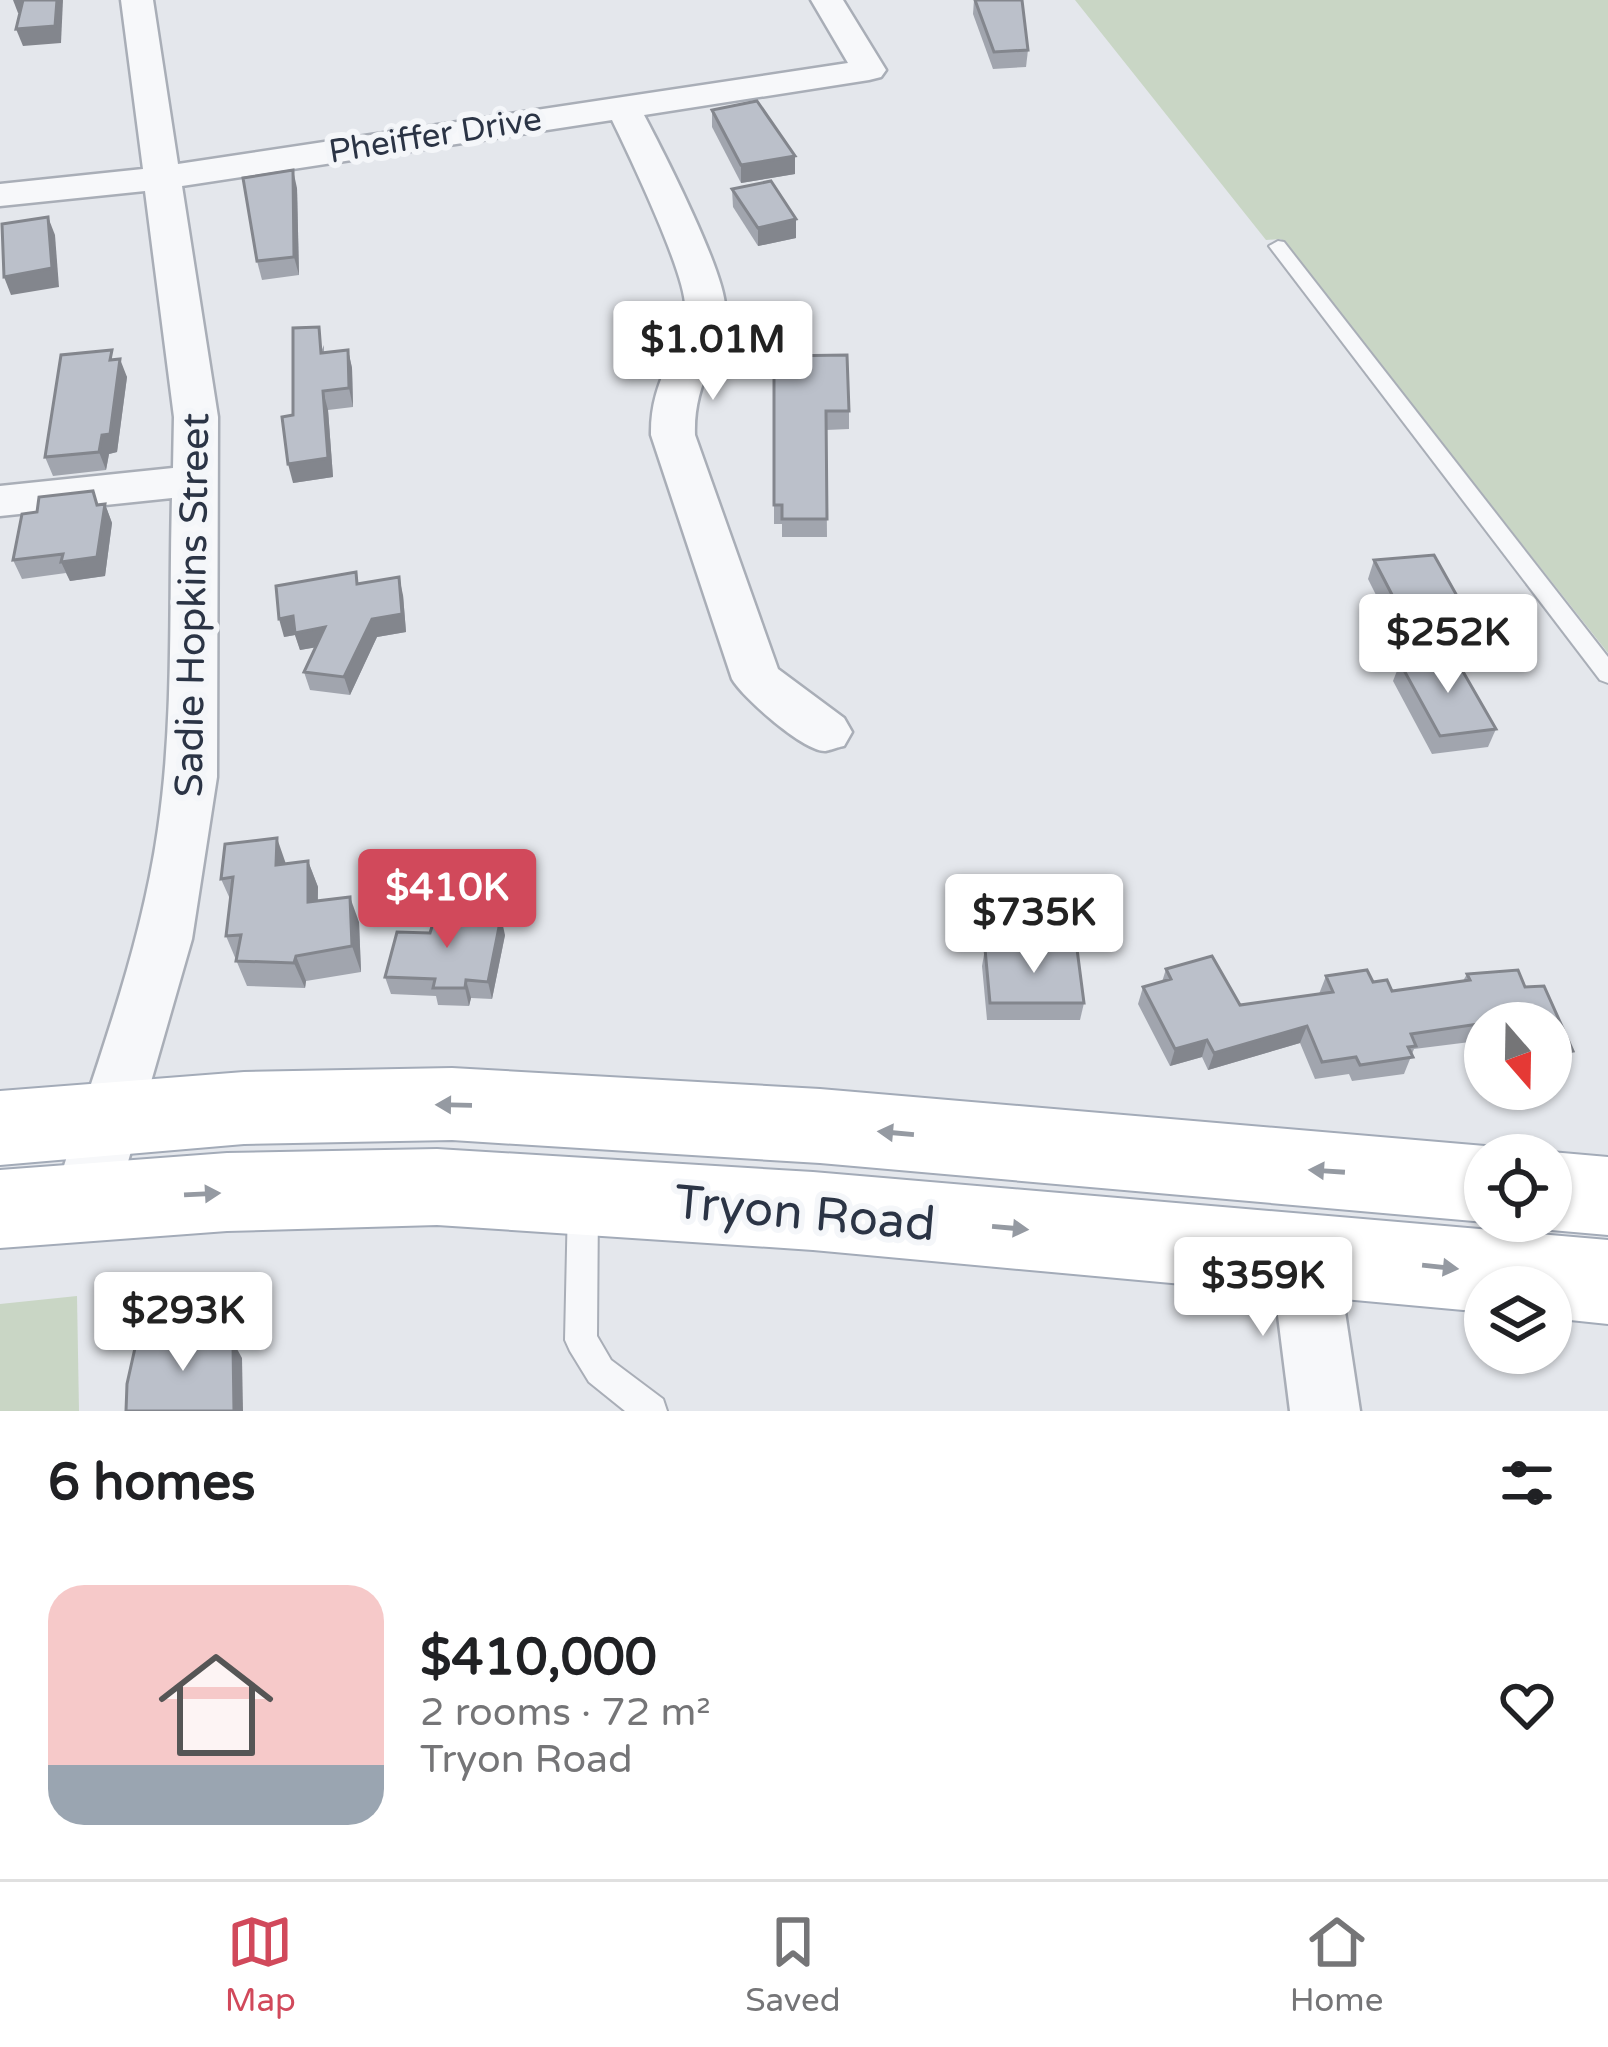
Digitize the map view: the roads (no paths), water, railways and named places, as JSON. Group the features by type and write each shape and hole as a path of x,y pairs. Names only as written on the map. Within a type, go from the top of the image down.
{"main road":[{"name":"Tryon Road","path":"0,1128 326,1106 547,1108 844,1128 1464,1182"},
{"name":"Tryon Road","path":"0,1209 85,1200 437,1187 1303,1252 1608,1282"},
{"path":"1572,1193 1608,1196"}],"street":[{"name":"Sadie Hopkins Street","path":"85,1200 152,994 187,834 196,417 137,0"},
{"name":"Pheiffer Drive","path":"0,195 160,178 869,70 826,0"},
{"path":"622,105 669,200 706,308 672,403 673,435 757,679 826,732"},
{"path":"0,501 195,481"},
{"path":"1303,1252 1325,1411"}],"lane":[{"path":"1279,247 1608,674"},
{"path":"583,1195 581,1340 600,1371 651,1411"}]}
